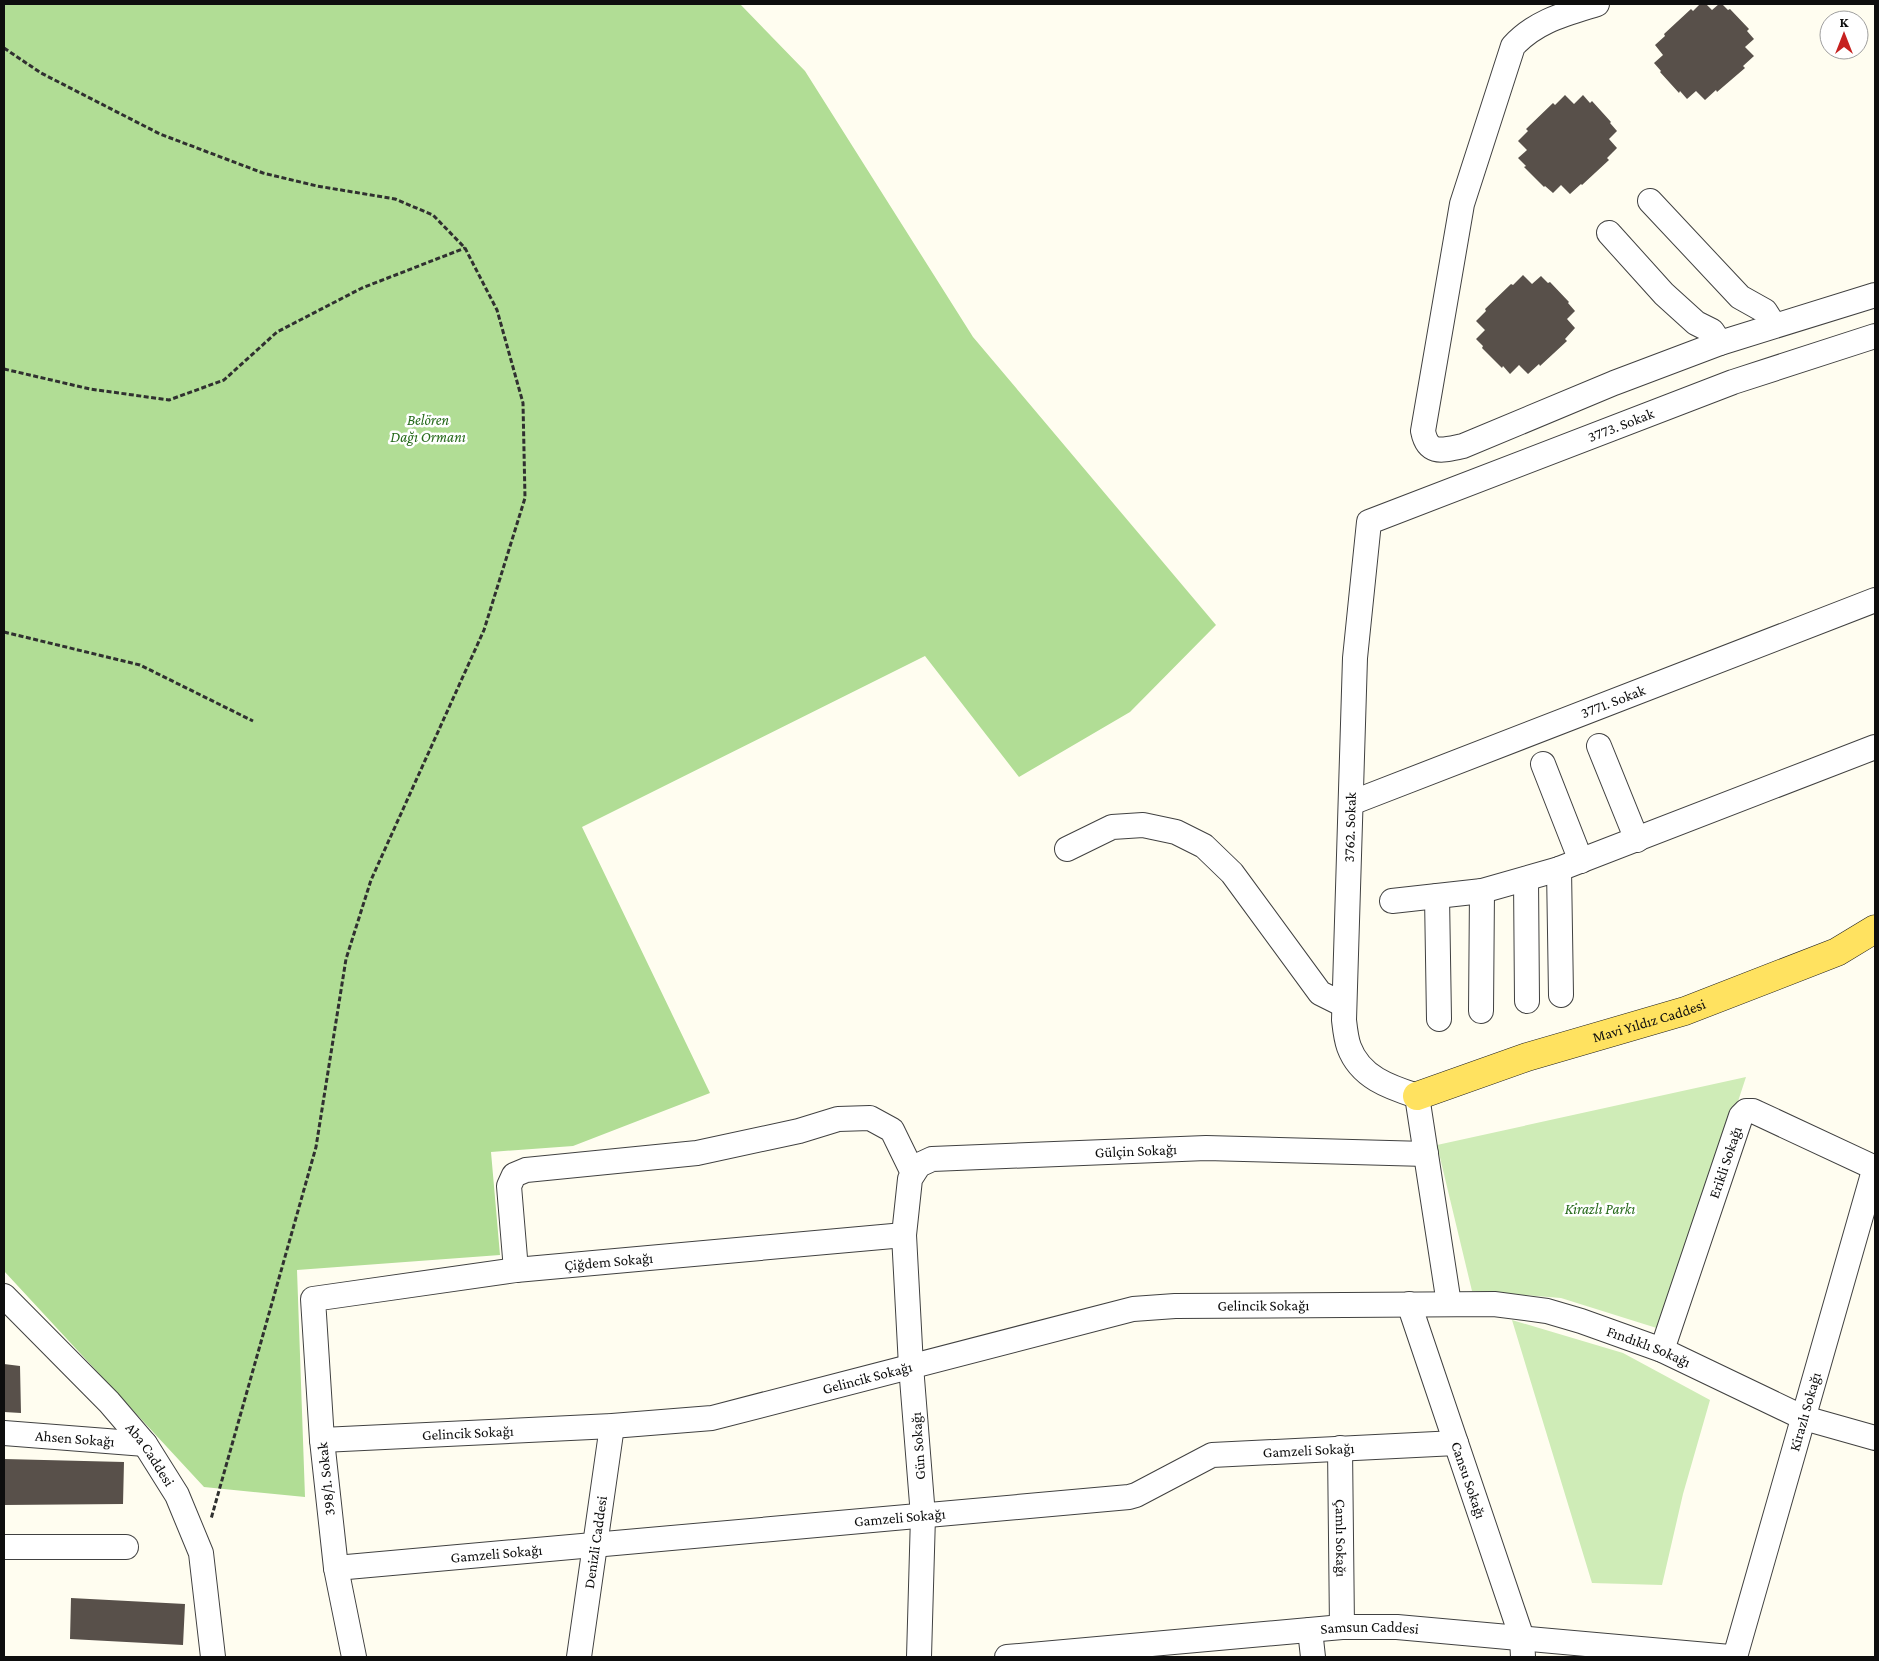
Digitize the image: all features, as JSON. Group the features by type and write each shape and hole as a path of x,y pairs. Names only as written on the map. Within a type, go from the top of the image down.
{"main road":[{"name":"Mavi Yıldız Caddesi","path":"1417,1096 1527,1057 1685,1010 1837,952 1875,929"}],"street":[{"path":"1597,4 1546,21 1524,34 1513,46 1462,204 1423,431 1425,441 1431,448 1443,450 1463,446 1614,383 1720,343 1875,295"},
{"path":"1650,201 1740,297 1765,311 1774,325"},
{"path":"1609,233 1664,294 1696,323 1712,331 1720,343"},
{"name":"3773. Sokak","path":"1369,522 1733,382 1875,336"},
{"name":"3762. Sokak","path":"1369,522 1355,658 1344,1020 1350,1048 1363,1070 1385,1086 1417,1096"},
{"name":"3771. Sokak","path":"1351,803 1875,600"},
{"path":"1599,746 1637,840"},
{"path":"1392,900 1482,891 1526,879 1637,840 1875,748"},
{"path":"1543,764 1570,865 1561,995"},
{"path":"1067,849 1112,827 1143,825 1176,832 1204,846 1232,873 1320,993 1344,1005"},
{"path":"1526,879 1527,1001"},
{"path":"1481,1011 1482,891"},
{"path":"1437,896 1439,1019"},
{"path":"1417,1096 1449,1304"},
{"name":"Erikli Sokağı","path":"1662,1350 1741,1116 1746,1111 1753,1111 1875,1168"},
{"path":"516,1270 510,1186 514,1175 526,1170 697,1153 799,1131 838,1119 870,1118 892,1130 913,1173 908,1186 904,1235"},
{"name":"Gülçin Sokağı","path":"913,1173 919,1165 932,1159 1206,1148 1426,1154"},
{"name":"Kirazlı Sokağı","path":"1735,1657 1875,1168"},
{"name":"Çiğdem Sokağı","path":"313,1299 516,1270 904,1235"},
{"name":"Gün Sokağı","path":"904,1235 911,1366 923,1516 919,1657"},
{"name":"Aba Caddesi","path":"4,1296 108,1402 145,1444 177,1495 201,1553 213,1657"},
{"name":"398/1. Sokak","path":"313,1299 322,1440 336,1568 354,1657"},
{"name":"Fındıklı Sokağı","path":"1409,1304 1494,1304 1547,1311 1662,1350 1804,1418 1875,1438"},
{"name":"Gelincik Sokağı","path":"322,1440 612,1426 712,1418 1133,1309 1175,1306 1409,1304"},
{"name":"Cansu Sokağı","path":"1409,1304 1522,1648"},
{"name":"Denizli Caddesi","path":"579,1657 612,1426"},
{"name":"Ahsen Sokağı","path":"4,1433 145,1444"},
{"name":"Gamzeli Sokağı","path":"336,1568 1133,1496 1212,1455 1456,1443"},
{"name":"Çamlı Sokağı","path":"1340,1448 1342,1628"},
{"path":"4,1547 126,1547"},
{"name":"Samsun Caddesi","path":"1008,1657 1175,1650 1310,1630 1397,1627 1522,1648 1730,1657"},
{"path":"1310,1630 1313,1657"}],"path":[{"path":"4,48 41,73 160,134 264,173 317,186 395,199 433,215 465,248 497,310 523,403 525,498 484,630 371,880 346,959 316,1146 201,1553"},
{"path":"4,369 90,389 169,400 224,380 277,332 362,288 465,248"},
{"path":"4,632 140,665 253,721"}],"green space":[{"name":"Belören Dağı Ormanı","path":"4,4 740,4 805,71 973,337 1216,625 1130,712 1019,777 925,656 582,827 710,1093 573,1146 491,1152 500,1255 297,1270 305,1497 204,1487 4,1271"},
{"name":"Kirazlı Parkı","path":"1746,1077 1663,1330 1561,1298 1472,1291 1437,1145"},
{"path":"1512,1320 1623,1353 1710,1400 1683,1494 1662,1585 1592,1583"}],"building":[{"path":"1700,4 1706,4 1712,10 1719,4 1722,4 1728,10 1730,9 1749,29 1747,31 1754,39 1745,47 1754,56 1743,66 1745,68 1705,100 1696,91 1687,99 1680,91 1679,93 1654,63 1663,55 1655,45 1691,9 1693,11"},
{"path":"1565,95 1574,104 1583,95 1590,103 1592,101 1617,131 1609,139 1617,148 1607,158 1609,160 1570,194 1561,185 1553,193 1544,187 1524,167 1526,166 1518,158 1527,150 1518,141 1528,131 1526,129 1553,103 1555,105"},
{"path":"1523,275 1532,284 1541,276 1548,283 1550,282 1575,311 1567,319 1575,328 1565,339 1567,341 1540,366 1539,364 1528,374 1519,365 1510,374 1482,348 1483,346 1476,339 1485,330 1476,321 1486,311 1485,309"},
{"path":"4,1364 20,1366 21,1413 4,1412"},
{"path":"4,1459 124,1462 123,1504 4,1505"},
{"path":"71,1598 185,1604 183,1645 70,1639"}]}
